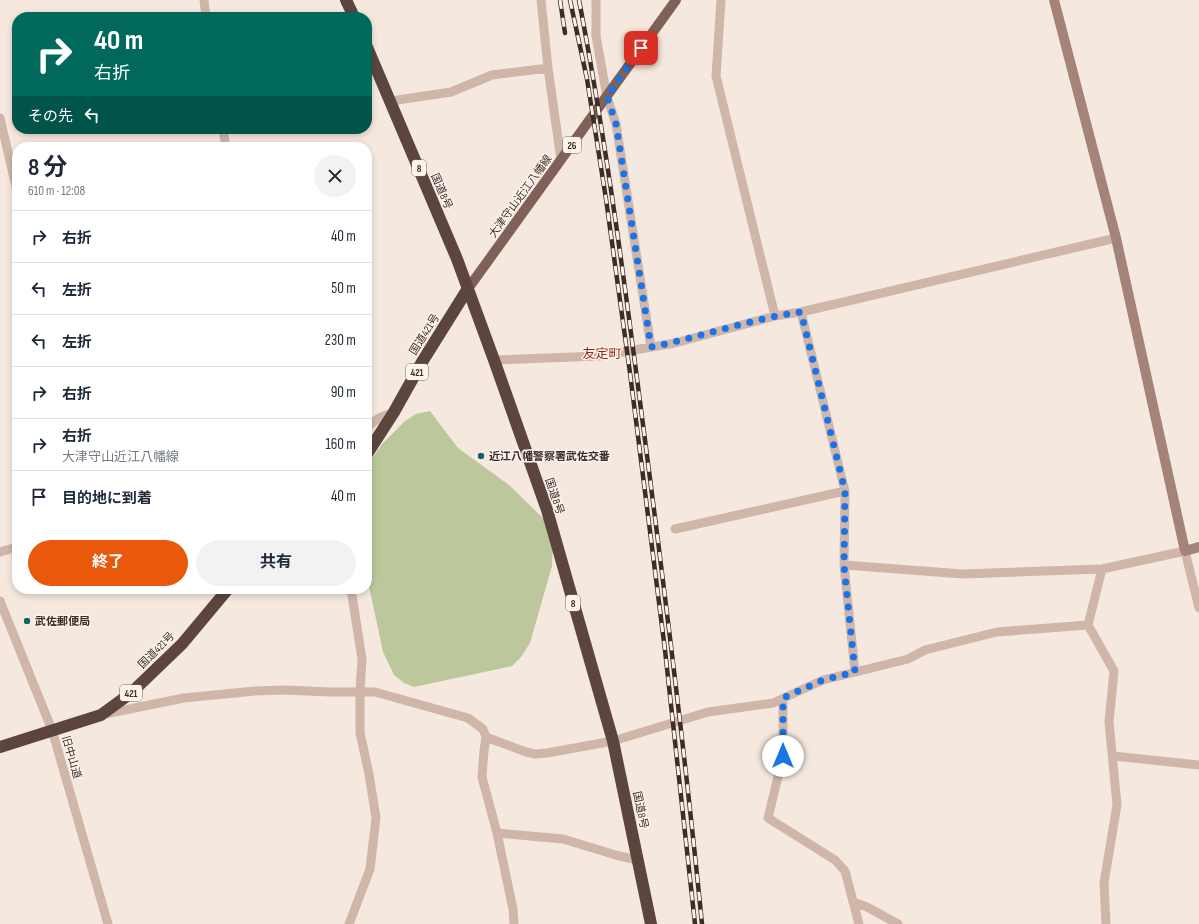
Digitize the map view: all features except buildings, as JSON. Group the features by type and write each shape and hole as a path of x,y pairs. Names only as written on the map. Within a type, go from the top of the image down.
{"highway":[{"path":"346,0 352,12"},
{"name":"国道8号","path":"372,58 457,259 547,510 613,741 651,924"},
{"name":"国道421号","path":"372,446 467,290"},
{"name":"国道421号","path":"0,747 101,715 131,693 182,644 224,594"}],"main road":[{"name":"大津守山近江八幡線","path":"467,290 676,0"}],"street":[{"path":"204,0 205,12"},
{"path":"541,0 548,68 561,160"},
{"path":"596,0 596,36 607,96 616,124 651,347"},
{"path":"721,0 716,76 775,316"},
{"path":"1054,0 1116,238 1199,608"},
{"path":"391,102 451,92 492,75 548,68"},
{"path":"0,118 12,170"},
{"path":"494,360 599,356 675,343 775,316 801,312 1116,238"},
{"path":"801,312 845,491 844,566 855,672"},
{"path":"372,423 379,418 394,412"},
{"path":"674,529 845,491"},
{"path":"844,566 963,574 1102,569 1199,547"},
{"path":"0,552 12,548"},
{"path":"1102,569 1088,625 1114,671 1109,722 1117,805 1104,884 1106,924"},
{"path":"349,924 370,869 376,818 369,774 360,733 362,659 352,594"},
{"name":"旧中山道","path":"0,602 52,730 108,924"},
{"path":"486,737 535,754 613,741 708,712 773,703 823,680 908,659 925,650 997,632 1088,625"},
{"path":"101,715 184,698 255,691 285,690 375,692 468,718 483,729 486,737 482,777 497,833 513,909 514,924"},
{"path":"783,698 783,756 768,818 835,860 845,871 858,924"},
{"path":"1113,756 1199,766"},
{"path":"497,833 563,839 619,856 638,860"},
{"path":"853,902 867,907 898,924"}],"green space":[{"path":"430,411 458,448 509,485 544,519 553,544 552,566 530,643 521,657 512,666 414,687 404,683 394,675 383,652 371,594 372,594 372,459 382,444 405,421 416,414"}],"railway":[{"path":"560,0 565,33"},
{"path":"570,0 587,79 606,199 630,373 665,650 695,924"},
{"path":"579,0 607,165 631,330 661,561 702,924"}],"place":[{"name":"近江八幡警察署武佐交番","path":"481,456"},
{"name":"武佐郵便局","path":"27,621"}],"district":[{"name":"友定町","path":"602,353"}],"route":[{"path":"641,48 607,96 616,124 651,347 675,343 775,316 801,312 845,491 844,566 855,672 823,680 783,698 783,756"}]}
